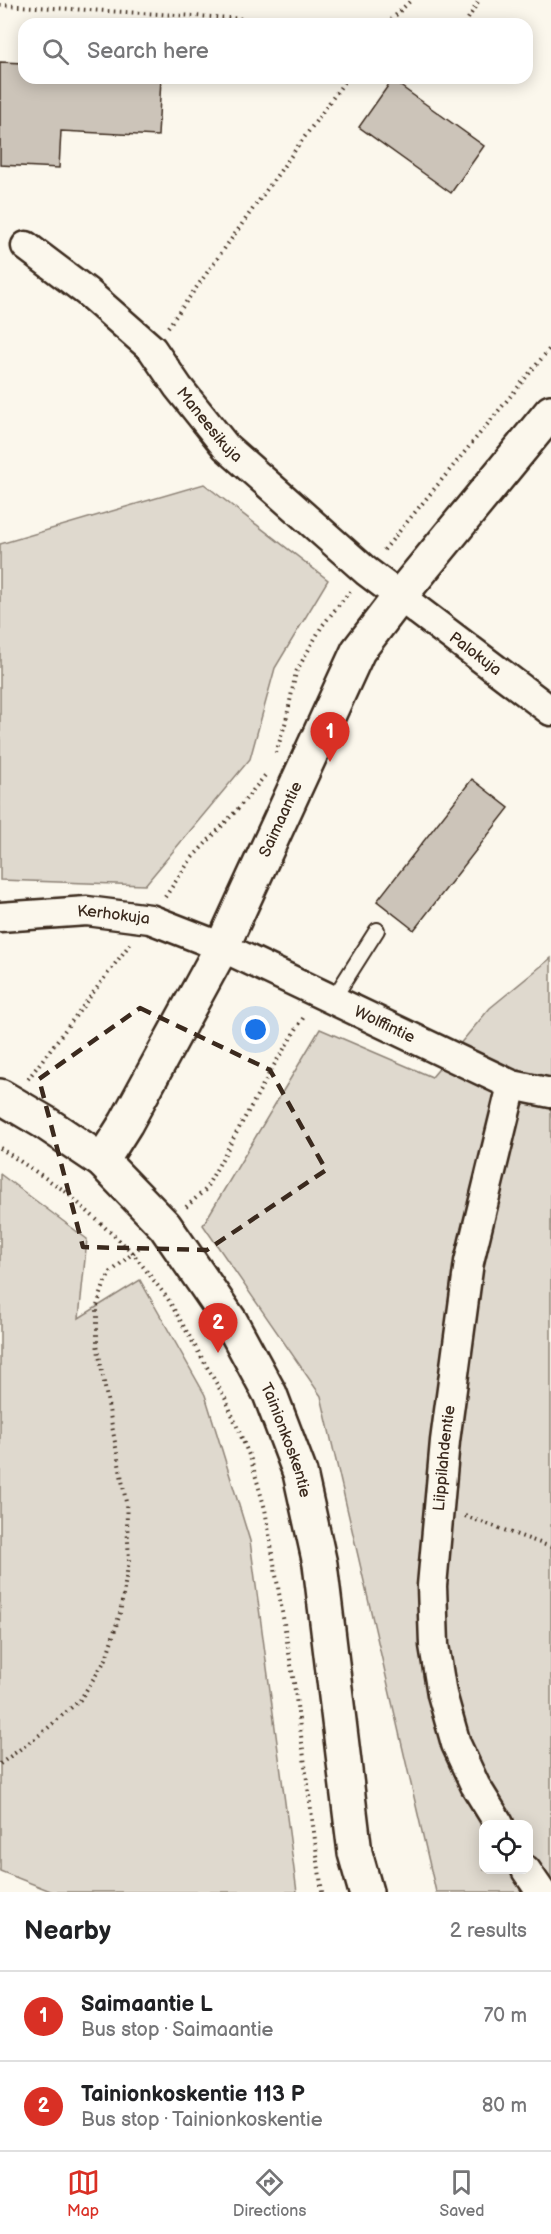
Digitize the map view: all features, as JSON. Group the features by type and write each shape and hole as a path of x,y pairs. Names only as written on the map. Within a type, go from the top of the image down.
{"street":[{"name":"Maneesikuja","path":"26,246 87,292 152,349 178,387 226,447 366,571 400,596"},
{"name":"Saimaantie","path":"102,1161 126,1123 222,947 358,651 400,596 551,412"},
{"name":"Palokuja","path":"400,596 551,711"},
{"name":"Kerhokuja","path":"0,917 87,911 150,918 222,947"},
{"name":"Wolffintie","path":"222,947 512,1085 551,1093"},
{"name":"Liippilahdentie","path":"497,1820 475,1785 456,1744 442,1694 434,1645 432,1586 438,1510 469,1262 512,1085"},
{"name":"Tainionkoskentie","path":"6,1100 102,1161 165,1226 231,1322 270,1394 300,1473 320,1564 355,1854 366,1892"},
{"path":"529,1874 541,1892"}],"lane":[{"path":"325,997 377,930"}],"path":[{"path":"393,18 411,0"},
{"path":"468,18 479,0"},
{"path":"0,5 230,18"},
{"path":"152,349 343,84"},
{"path":"274,758 286,721 296,672 322,626 551,347"},
{"path":"6,1100 26,1081 150,918 191,859 272,768"},
{"path":"0,1764 42,1733 80,1700 106,1659 120,1613 129,1561 126,1502 96,1344 97,1306 105,1281 132,1252 165,1226 204,1190 271,1070 325,997"},
{"path":"0,1148 65,1191 132,1252 168,1299 226,1400 251,1460 265,1509 294,1683 322,1892"},
{"path":"438,1510 469,1518 551,1547"}],"highlighted area":[{"path":"140,1008 270,1070 326,1170 207,1250 83,1247 39,1079"}],"shaded area":[{"path":"204,484 328,580 275,668 250,759 145,885 0,880 0,544"},
{"path":"551,958 551,1892 436,1892 321,1396 203,1225 320,1029 432,1077 490,1008"},
{"path":"0,1174 87,1239 79,1318 140,1280 205,1395 250,1541 297,1892 53,1892 0,1871"}],"building":[{"path":"0,62 18,63 18,84 161,84 158,136 61,131 59,168 0,165"},
{"path":"389,84 398,84 484,146 451,193 359,127"},
{"path":"472,779 509,808 414,930 377,901"}],"place":[{"name":"Saimaantie L","path":"330,762"},
{"name":"Tainionkoskentie 113 P","path":"218,1353"}]}
